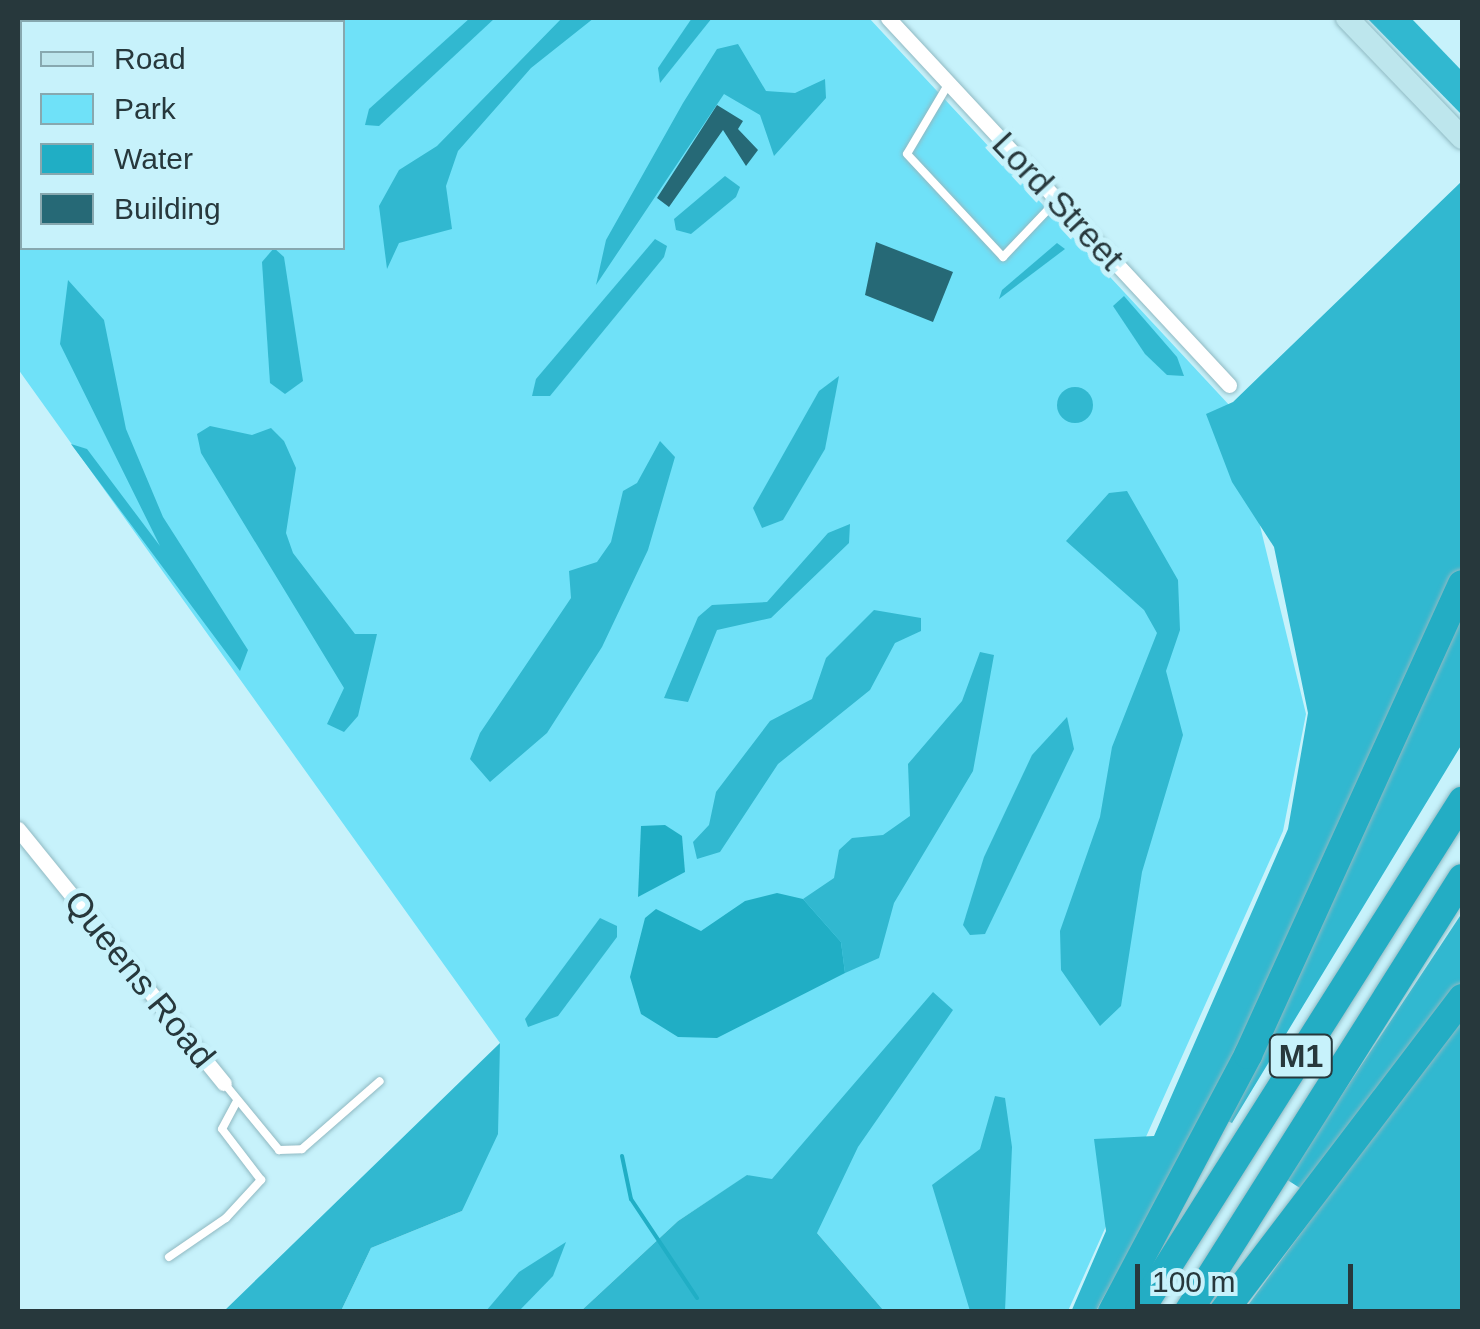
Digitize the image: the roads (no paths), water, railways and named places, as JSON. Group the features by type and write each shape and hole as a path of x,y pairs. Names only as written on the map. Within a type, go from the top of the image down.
{"highway":[{"path":"1112,1312 1248,1055 1462,584"},
{"name":"M1","path":"1139,1312 1462,801"},
{"name":"M1","path":"1188,1312 1462,878"},
{"path":"1223,1312 1462,998"}],"main road":[{"path":"1347,18 1462,138"}],"street":[{"name":"Lord Street","path":"888,18 1229,385"},
{"name":"Queens Road","path":"18,829 224,1083"}],"lane":[{"path":"948,83 907,154 1003,257 1057,200"},
{"path":"224,1083 236,1103 279,1150 302,1148 380,1081"},
{"path":"169,1256 226,1218 261,1180 222,1129 236,1103"}],"water":[{"path":"241,18 333,18 333,20"},
{"path":"665,825 682,836 685,872 638,897 641,826"},
{"path":"777,893 803,899 841,942 845,973 717,1038 678,1037 641,1014 630,977 645,918 656,909 701,931 745,901"}],"waterway":[{"path":"622,1156 631,1199 697,1298"}]}
